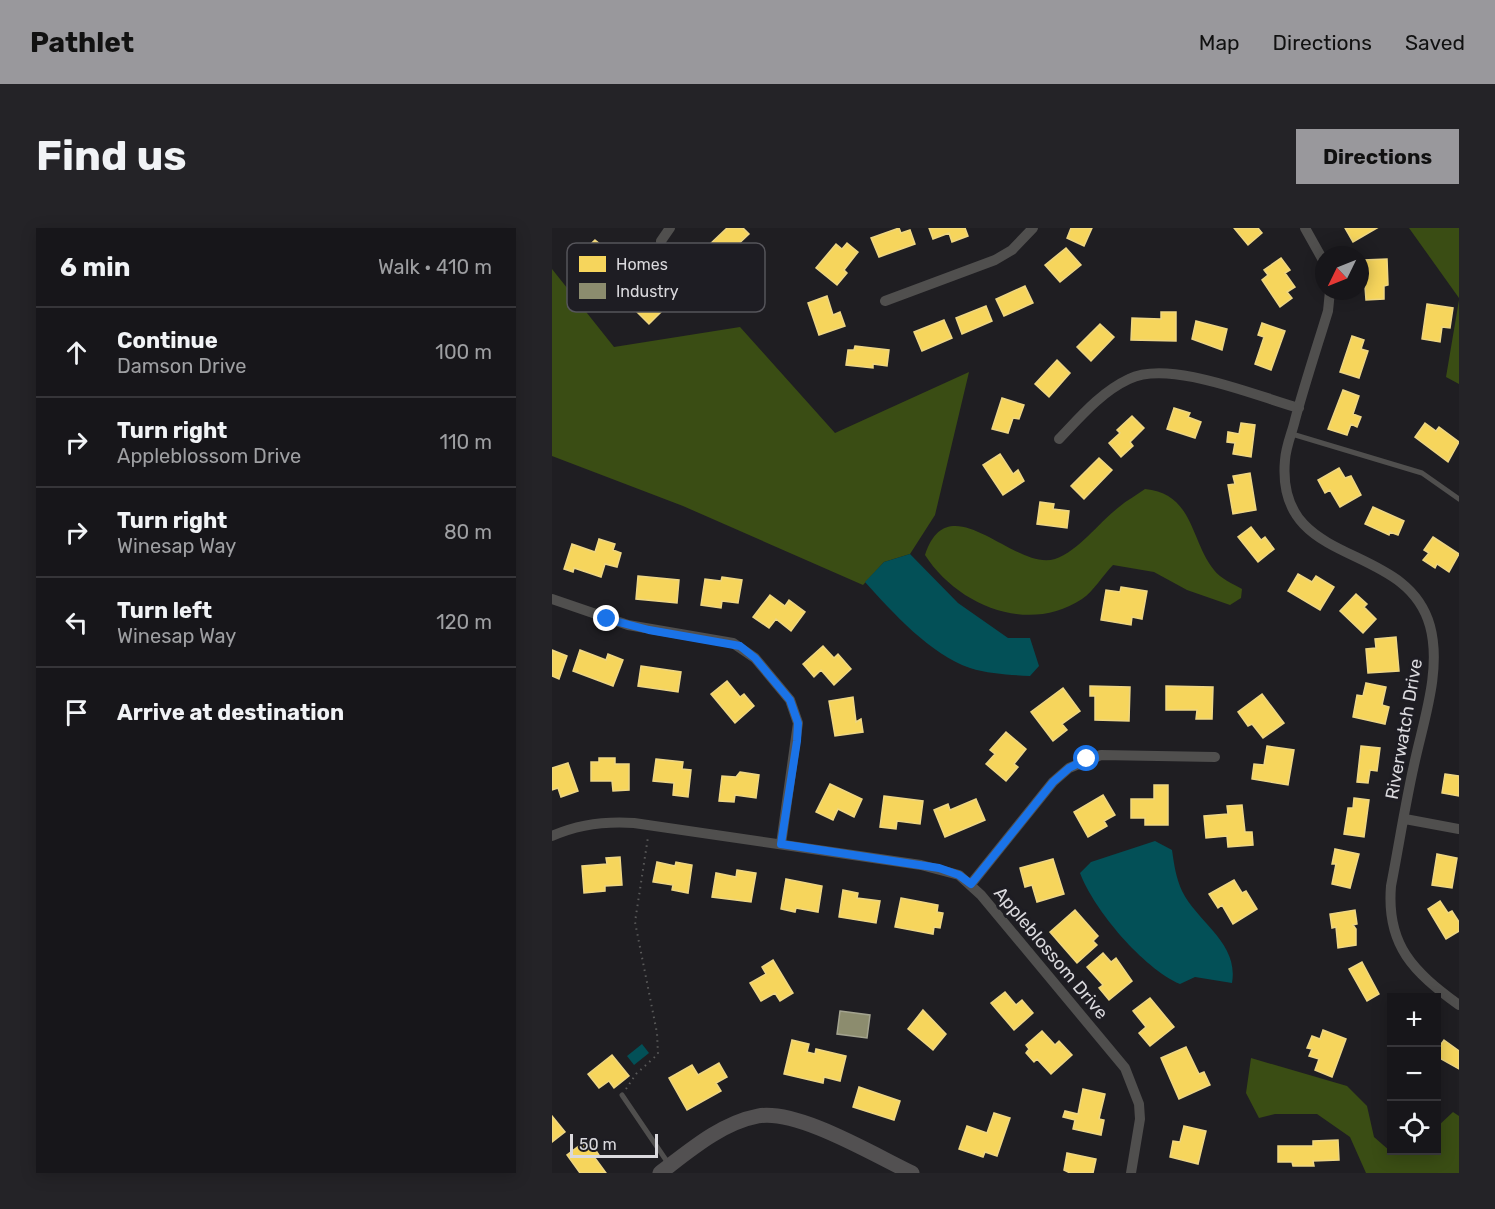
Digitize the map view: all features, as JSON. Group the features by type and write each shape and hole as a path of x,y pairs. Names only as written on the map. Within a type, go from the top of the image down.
{"street":[{"path":"661,241 670,228"},
{"path":"885,301 995,260 1012,250 1033,228"},
{"path":"1305,228 1315,246"},
{"name":"Riverwatch Drive","path":"1329,300 1328,311 1285,459 1285,478 1298,515 1324,542 1396,577 1414,595 1429,624 1433,665 1391,886 1390,910 1392,926 1405,956 1416,970 1459,1005"},
{"path":"1059,439 1110,389 1131,378 1155,372 1183,374 1299,408"},
{"path":"552,599 628,626 733,643 755,658 790,700 798,723 781,844"},
{"path":"971,884 1053,782 1069,768 1101,755 1215,757"},
{"path":"1405,819 1459,829"},
{"name":"Appleblossom Drive","path":"552,836 580,825 599,822 649,825 939,868 959,875 971,884 1125,1068 1139,1104 1140,1119 1131,1173"},
{"path":"665,1169 711,1135 735,1123 759,1116 777,1115 821,1130 912,1173"}],"lane":[{"path":"1292,434 1422,473 1459,499"},
{"path":"621,1095 665,1169"}],"path":[{"path":"621,1095 636,1074 658,1054 657,1033 635,922 649,825"}],"green space":[{"path":"1409,228 1459,228 1459,298"},
{"path":"552,269 567,288 567,312 586,312 614,347 740,327 835,433 969,372 935,515 910,554 884,562 863,585 683,506 552,456"},
{"path":"1459,300 1459,384 1446,377"},
{"path":"1145,489 1161,493 1182,509 1206,558 1217,573 1242,589 1241,598 1230,605 1187,590 1154,572 1113,565 1082,599 1061,609 1039,614 1017,614 995,609 955,588 925,555 936,535 950,527 966,528 984,534 1021,554 1039,560 1055,559 1073,549 1111,513"},
{"path":"1251,1058 1347,1086 1367,1106 1374,1137 1387,1148 1387,1155 1441,1155 1441,1123 1453,1112 1459,1116 1459,1173 1366,1173 1350,1137 1317,1114 1275,1114 1259,1118 1246,1093"}],"water":[{"path":"910,554 958,603 1008,638 1030,638 1039,666 1030,676 985,672 955,662 913,631 865,582 884,562"},
{"path":"1155,841 1172,850 1182,891 1216,934 1229,956 1233,969 1232,983 1195,977 1180,984 1166,976 1136,952 1121,936 1096,904 1087,888 1080,873 1091,862"},
{"path":"642,1044 649,1053 634,1065 627,1056"}],"building: Homes":[{"path":"727,228 743,228 749,234 739,243 711,243"},
{"path":"899,228 901,233 910,230 915,244 879,257 871,238"},
{"path":"929,228 965,228 968,236 952,242 949,233 933,239"},
{"path":"1071,228 1092,228 1084,246 1067,238"},
{"path":"1234,228 1258,228 1262,233 1248,245"},
{"path":"1345,228 1377,228 1353,242"},
{"path":"847,243 858,252 844,270 847,273 837,285 816,268 836,244 842,249"},
{"path":"1066,248 1081,265 1060,282 1045,265"},
{"path":"1281,258 1290,270 1285,273 1295,287 1287,292 1292,298 1280,307 1262,280 1268,275 1264,270"},
{"path":"1387,259 1388,285 1384,286 1384,299 1369,300 1369,260"},
{"path":"1025,286 1033,303 1004,316 996,299"},
{"path":"827,296 833,315 840,312 845,326 819,335 808,303"},
{"path":"1427,304 1453,308 1450,328 1442,327 1440,342 1422,339"},
{"path":"986,306 992,321 962,334 956,318"},
{"path":"637,312 661,312 649,324"},
{"path":"1161,312 1176,312 1176,341 1131,340 1132,318 1161,319"},
{"path":"944,320 952,338 922,351 914,332"},
{"path":"1196,321 1227,329 1222,350 1192,339"},
{"path":"1262,323 1285,331 1271,370 1255,364 1264,337 1258,335"},
{"path":"1100,324 1114,337 1091,361 1077,347"},
{"path":"1352,336 1364,340 1361,349 1368,351 1359,378 1340,372"},
{"path":"855,346 889,350 887,366 873,364 873,368 846,365 848,350 854,350"},
{"path":"1057,360 1070,373 1049,397 1035,384"},
{"path":"1343,390 1359,396 1353,414 1361,417 1357,427 1351,424 1347,435 1328,429"},
{"path":"1002,398 1024,405 1019,419 1013,418 1008,433 992,429"},
{"path":"1174,408 1190,413 1188,417 1201,422 1195,438 1167,429"},
{"path":"1132,416 1144,428 1130,442 1133,446 1121,457 1109,443 1120,433 1117,430"},
{"path":"1241,423 1255,425 1251,457 1233,454 1235,443 1227,442 1228,432 1239,434"},
{"path":"1425,423 1436,431 1439,427 1459,442 1448,462 1415,437"},
{"path":"1000,454 1013,474 1018,470 1024,481 1003,495 983,465"},
{"path":"1099,458 1112,470 1084,499 1071,486"},
{"path":"1339,468 1345,478 1351,476 1361,495 1340,507 1330,490 1325,493 1318,480"},
{"path":"1250,473 1256,510 1233,514 1228,485 1235,484 1233,476"},
{"path":"1040,502 1054,504 1053,509 1069,511 1067,528 1037,524"},
{"path":"1373,507 1404,521 1398,535 1390,532 1389,535 1365,524"},
{"path":"1251,527 1261,540 1265,537 1274,549 1258,562 1238,537"},
{"path":"1433,537 1459,554 1449,572 1437,564 1435,568 1423,560 1429,553 1424,550"},
{"path":"599,539 615,544 613,550 621,553 617,567 605,564 601,577 574,568 573,572 564,569 572,544 595,552"},
{"path":"1298,574 1312,582 1316,576 1334,587 1320,610 1288,591"},
{"path":"638,576 679,580 677,603 636,599"},
{"path":"722,577 742,580 738,603 722,601 721,608 701,605 705,579 721,581"},
{"path":"1121,587 1147,591 1142,619 1132,617 1131,625 1101,620 1106,590 1120,592"},
{"path":"1356,594 1367,604 1364,607 1376,619 1363,633 1340,611"},
{"path":"770,595 785,606 789,600 805,612 791,631 776,619 769,628 753,617"},
{"path":"1396,637 1399,671 1368,673 1366,649 1376,648 1375,639"},
{"path":"823,646 834,658 838,654 851,669 834,685 821,670 814,677 803,664"},
{"path":"552,650 567,656 559,679 552,676"},
{"path":"580,650 606,660 608,654 623,660 613,686 573,671"},
{"path":"641,666 681,672 678,692 638,686"},
{"path":"727,681 740,697 744,694 754,706 735,723 711,694"},
{"path":"1366,683 1386,687 1382,705 1389,707 1385,724 1353,717 1357,695 1363,696"},
{"path":"1090,686 1130,687 1129,721 1095,720 1095,696 1090,696"},
{"path":"1166,686 1213,687 1212,719 1196,719 1197,710 1166,710"},
{"path":"1063,688 1080,711 1062,724 1067,730 1053,741 1031,712"},
{"path":"1262,694 1284,723 1263,738 1252,724 1248,726 1238,712"},
{"path":"853,697 856,722 861,719 863,732 835,736 829,701"},
{"path":"1006,732 1026,749 1014,764 1018,767 1006,781 986,764 995,754 990,750"},
{"path":"1267,746 1294,750 1288,785 1252,779 1254,764 1264,765"},
{"path":"1361,746 1380,748 1377,771 1370,770 1368,783 1357,782"},
{"path":"599,758 615,758 615,764 629,764 629,790 613,791 612,781 591,781 591,762 599,762"},
{"path":"656,759 683,762 682,769 691,770 688,797 673,795 674,783 653,781"},
{"path":"568,763 578,791 561,797 558,788 552,790 552,768"},
{"path":"740,772 759,775 756,798 735,795 734,802 719,801 722,776 736,777"},
{"path":"1445,774 1459,776 1459,796 1442,793"},
{"path":"830,784 862,799 854,817 838,809 833,820 816,812"},
{"path":"1154,785 1168,785 1168,825 1145,825 1145,818 1131,818 1131,799 1154,799"},
{"path":"1103,795 1115,815 1104,821 1107,826 1088,837 1074,812"},
{"path":"884,796 923,801 920,824 897,821 896,829 880,827"},
{"path":"1354,798 1369,800 1364,837 1344,834 1348,808 1353,808"},
{"path":"976,799 985,820 945,837 934,810 948,804 950,810"},
{"path":"1242,805 1245,832 1252,832 1253,845 1228,847 1227,836 1206,838 1204,816 1228,814 1227,806"},
{"path":"1335,849 1359,854 1350,888 1332,884 1336,864 1332,864"},
{"path":"1437,854 1457,858 1452,888 1432,885"},
{"path":"620,857 622,885 605,886 605,891 584,893 582,866 607,864 606,858"},
{"path":"1053,859 1064,894 1037,902 1032,885 1025,887 1020,868"},
{"path":"657,862 675,866 676,862 692,865 688,893 672,890 673,885 653,882"},
{"path":"737,870 756,873 751,902 712,897 716,873 736,877"},
{"path":"786,879 822,886 818,912 796,908 795,912 781,909"},
{"path":"1234,880 1242,893 1246,891 1257,909 1233,924 1222,905 1218,908 1209,894"},
{"path":"843,890 858,893 857,898 880,901 876,923 839,917"},
{"path":"901,898 938,905 937,912 943,913 940,928 934,927 933,934 895,927"},
{"path":"1440,901 1448,913 1452,911 1459,922 1459,931 1446,939 1428,909"},
{"path":"1075,910 1098,936 1093,941 1097,945 1077,963 1050,932"},
{"path":"1355,910 1357,924 1353,925 1356,929 1356,945 1338,948 1336,927 1332,928 1330,914"},
{"path":"1103,953 1111,962 1116,958 1132,981 1109,1000 1099,988 1103,985 1087,967"},
{"path":"773,960 793,993 780,1001 775,993 761,1001 750,983 766,974 762,967"},
{"path":"1362,962 1379,994 1367,1001 1349,969"},
{"path":"1005,992 1016,1005 1022,1000 1033,1013 1014,1030 991,1003"},
{"path":"1150,998 1174,1027 1150,1046 1139,1033 1146,1027 1133,1011"},
{"path":"923,1010 946,1034 933,1050 908,1029"},
{"path":"1323,1030 1346,1039 1332,1077 1315,1070 1319,1059 1309,1056 1312,1049 1307,1048 1312,1036 1320,1039"},
{"path":"1042,1031 1055,1045 1059,1041 1072,1055 1051,1074 1037,1059 1034,1062 1026,1053 1029,1049 1026,1045"},
{"path":"792,1040 809,1044 807,1052 815,1054 816,1049 846,1056 840,1081 824,1077 823,1083 784,1074"},
{"path":"1444,1040 1459,1051 1459,1069 1441,1059 1441,1044"},
{"path":"1186,1047 1199,1074 1204,1072 1210,1085 1179,1099 1161,1058"},
{"path":"612,1055 629,1076 614,1088 609,1081 599,1088 588,1074"},
{"path":"719,1063 727,1077 716,1083 721,1091 687,1110 669,1078 692,1065 698,1075"},
{"path":"859,1087 900,1101 894,1120 853,1107"},
{"path":"1083,1089 1105,1094 1099,1119 1104,1120 1101,1135 1073,1129 1075,1120 1063,1117 1065,1111 1078,1114"},
{"path":"994,1113 1010,1118 997,1156 985,1152 983,1157 959,1149 967,1126 987,1133"},
{"path":"552,1116 565,1132 552,1142"},
{"path":"1184,1126 1206,1131 1198,1164 1170,1157 1173,1141 1180,1142"},
{"path":"588,1139 599,1155 595,1158 606,1173 580,1173 567,1155"},
{"path":"1338,1140 1339,1160 1313,1161 1314,1166 1293,1166 1292,1162 1278,1162 1278,1146 1313,1146 1313,1141"},
{"path":"1067,1153 1096,1159 1093,1173 1070,1173 1064,1170"}],"building: Industry":[{"path":"840,1011 870,1015 867,1038 837,1034"}],"route":[{"path":"607,619 628,626 740,646 755,658 790,700 794,706 798,723 797,741 781,844 939,868 959,875 971,884 1053,782 1069,768 1087,759"}]}
